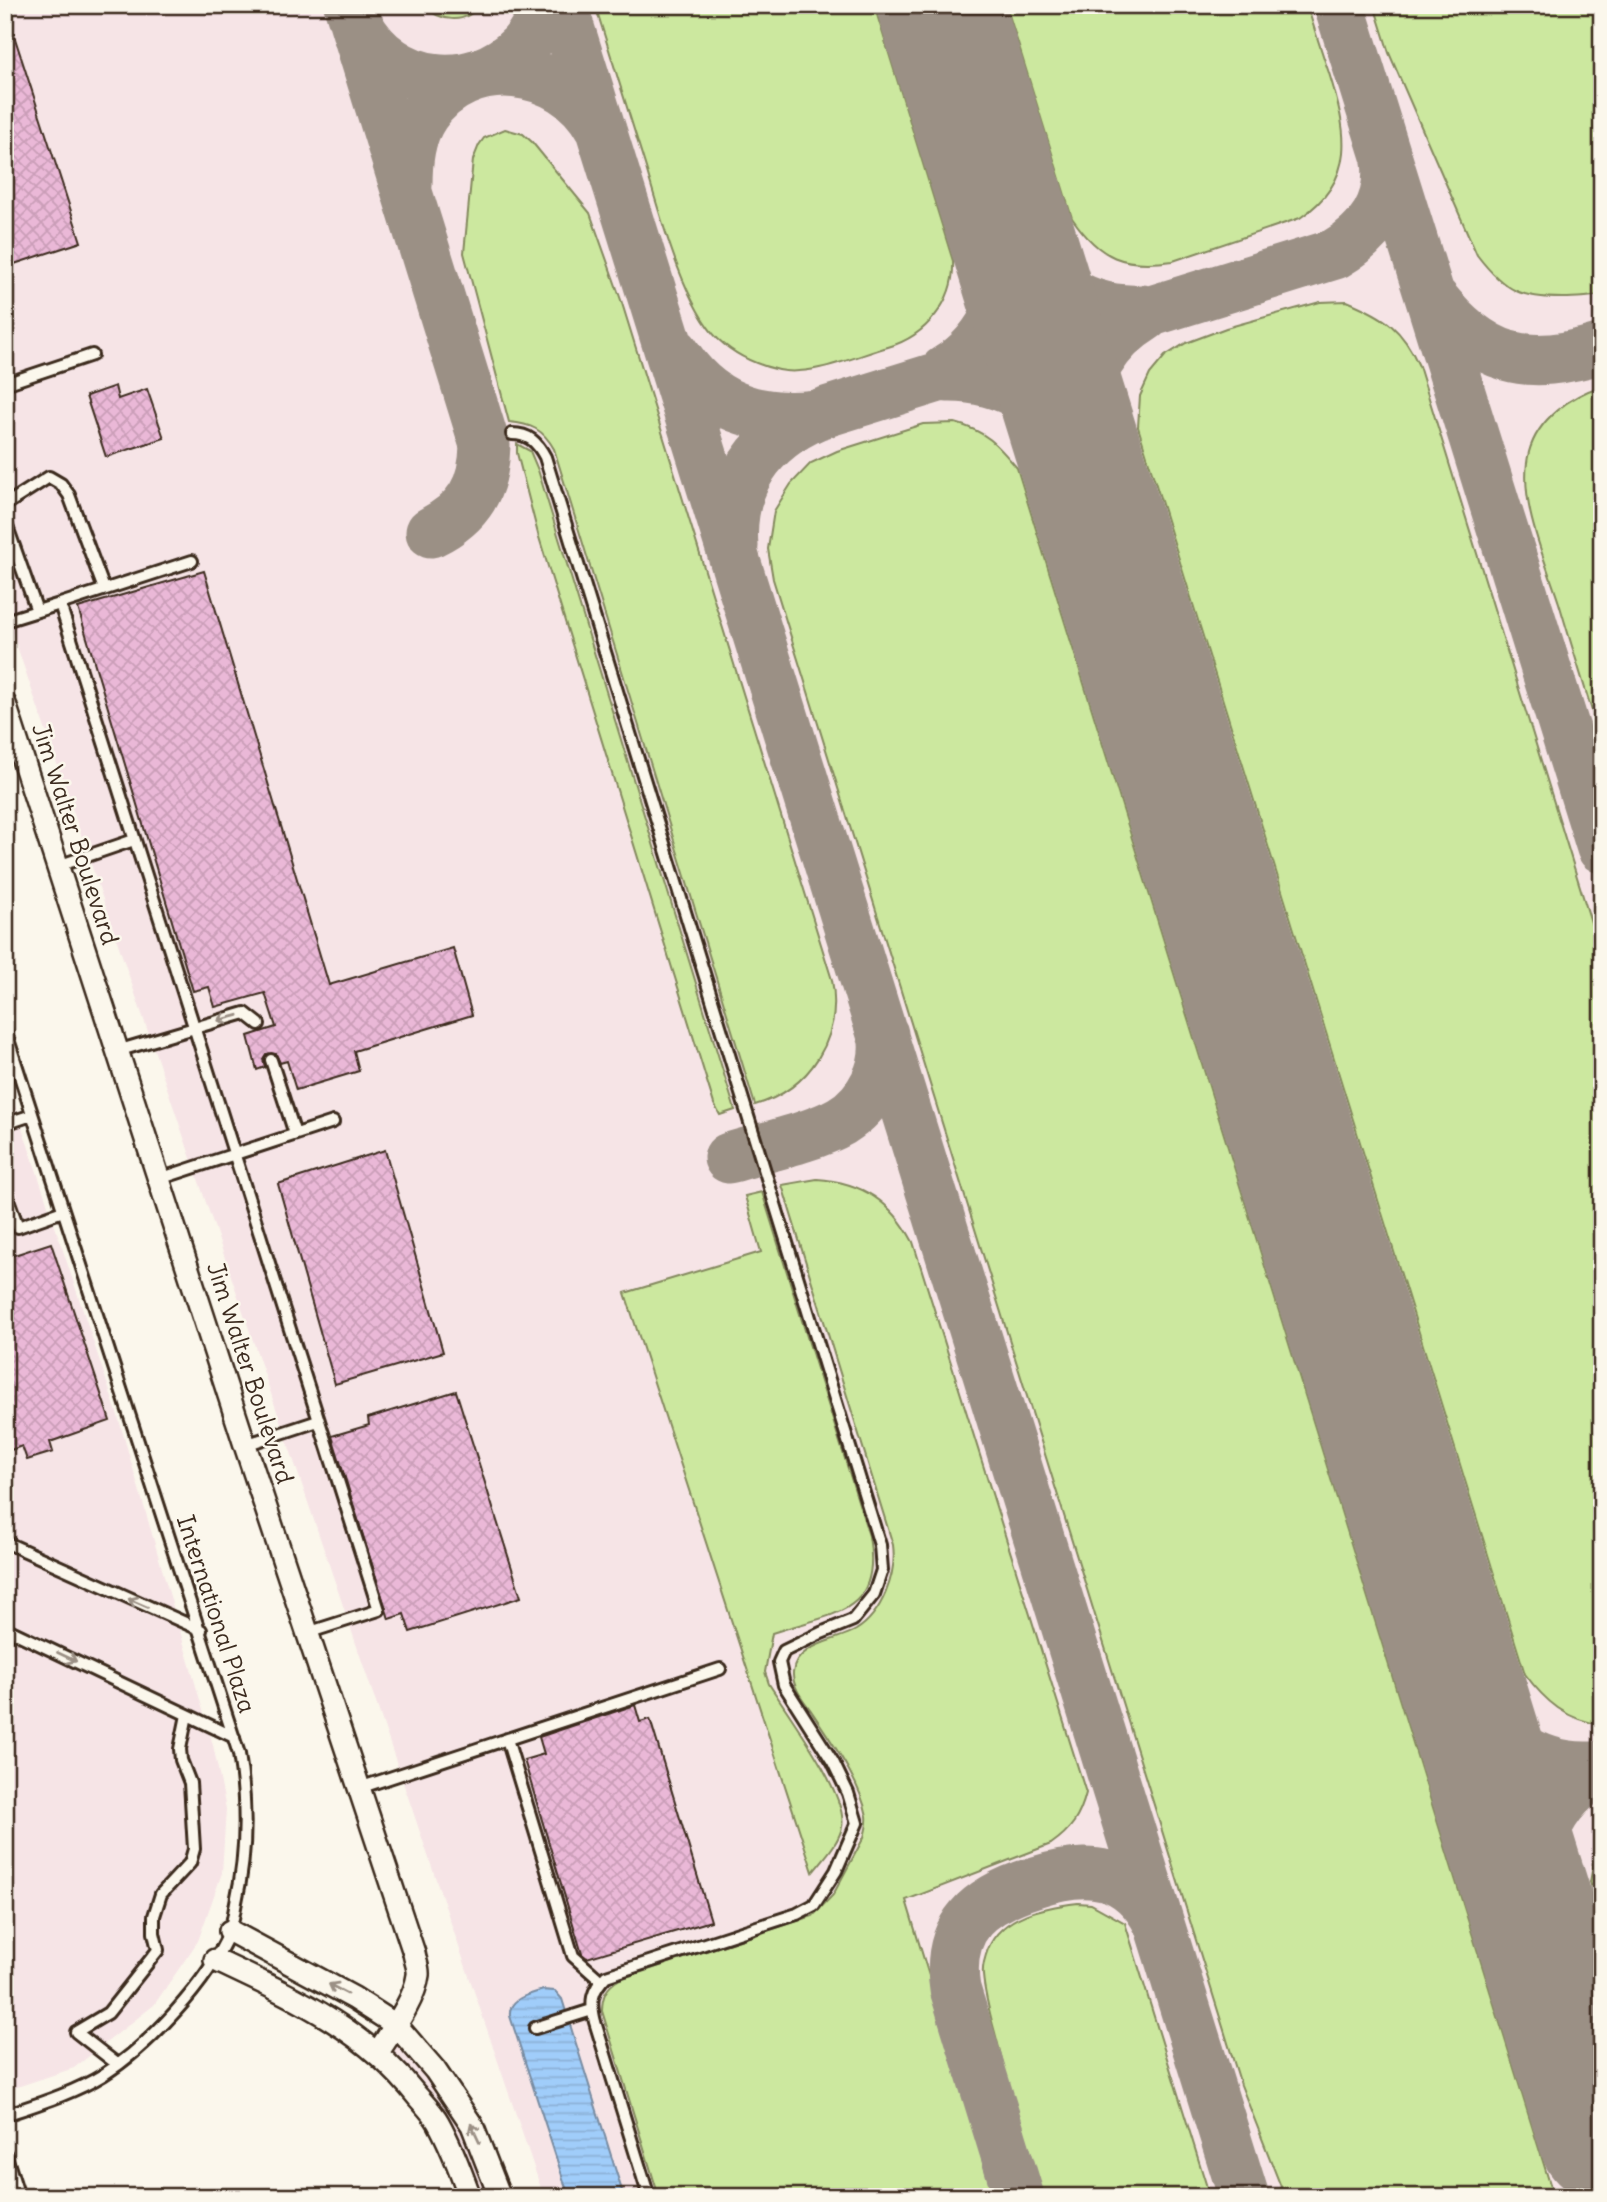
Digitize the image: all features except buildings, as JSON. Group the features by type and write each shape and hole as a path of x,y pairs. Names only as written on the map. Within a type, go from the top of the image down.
{"street":[{"name":"Jim Walter Boulevard","path":"5,704 307,1633 414,1953 418,1974 413,1990 396,2025 378,2052"},
{"path":"230,1931 354,1998 396,2025 435,2070 472,2125 500,2197"},
{"path":"215,1960 297,1998 378,2052 407,2082 438,2121 470,2197"}],"lane":[{"path":"5,384 92,355"},
{"path":"512,434 530,438 538,444 545,457 880,1545 882,1570 874,1594 853,1620 784,1651 779,1662 784,1685 834,1762 848,1793 857,1823 836,1871 814,1905 797,1914 606,1976 594,1987 592,2010 649,2197"},
{"path":"5,505 50,477 61,484 69,495 104,589"},
{"path":"5,521 37,611"},
{"path":"5,621 192,561"},
{"path":"60,604 379,1610 307,1633"},
{"path":"58,866 134,840"},
{"path":"117,1051 245,1013 259,1024"},
{"name":"International Plaza","path":"5,1030 201,1630 239,1754 245,1787 241,1881 230,1931 215,1960 185,2002 103,2075 52,2099 5,2115"},
{"path":"271,1060 295,1134"},
{"path":"5,1124 32,1115"},
{"path":"159,1179 333,1122"},
{"path":"5,1191 18,1227"},
{"path":"5,1231 63,1211"},
{"path":"246,1445 318,1420"},
{"path":"5,1542 201,1630"},
{"path":"5,1628 234,1737"},
{"path":"359,1787 720,1669"},
{"path":"117,2064 76,2032 108,2013 158,1950 154,1916 161,1894 190,1863 194,1849 190,1783 181,1760 180,1749 187,1714"},
{"path":"507,1739 573,1956 601,1981"},
{"path":"535,2028 592,2010"},
{"path":"5,2152 19,2197"}],"shaded area":[{"path":"5,5 1602,5 1602,2197 544,2197 5,611"},
{"path":"5,1076 117,1413 213,1745 226,1809 222,1873 198,1941 154,2005 74,2068 5,2091"},
{"path":"397,2042 426,2076 463,2130 489,2197 481,2197 447,2115 392,2051"}],"green space":[{"path":"423,5 479,5 467,16 452,19 437,15"},
{"path":"595,5 874,5 953,261 949,290 936,315 926,326 902,342 805,371 779,370 763,365 739,355 718,339 694,305 674,258"},
{"path":"1006,5 1307,5 1335,94 1343,134 1343,153 1332,187 1319,203 1300,218 1173,261 1140,263 1115,258 1093,243 1072,218"},
{"path":"1374,5 1602,5 1602,294 1568,298 1526,295 1506,285 1487,268 1477,255 1389,53"},
{"path":"505,129 523,134 532,142 590,213 621,300 832,980 832,1021 818,1058 792,1087 755,1105 554,449 536,429 509,422 464,253 473,160 484,138"},
{"path":"1347,301 1391,325 1406,342 1419,366 1602,958 1602,1724 1578,1719 1558,1708 1525,1674 1138,427 1140,396 1150,374 1165,356 1186,343 1226,328 1320,302"},
{"path":"1602,386 1602,742 1534,529 1526,470 1533,440 1548,419 1578,396"},
{"path":"955,423 975,430 990,440 1017,468 1554,2197 1285,2197 1241,2085 773,579 768,549 774,511 791,484 811,463 837,451 923,424"},
{"path":"517,444 530,451 538,470 735,1110 720,1115 714,1104 538,534"},
{"path":"817,1179 848,1184 874,1197 895,1216 913,1242 1086,1793 1074,1822 1051,1844 906,1900 996,2197 659,2197 602,2011 606,1992 620,1979 813,1916 833,1895 864,1837 867,1816 852,1775 799,1694 793,1678 796,1663 801,1656 818,1645 856,1630 873,1614 886,1592 894,1556 893,1545 782,1185"},
{"path":"762,1192 869,1536 871,1562 868,1582 860,1597 848,1607 832,1615 772,1633 765,1672 769,1684 815,1754 842,1813 842,1827 838,1839 813,1872 625,1293 761,1252 745,1196"},
{"path":"1602,1836 1602,1920 1590,1882 1597,1845"},
{"path":"1078,1903 1091,1904 1125,1923 1210,2197 1041,2197 989,2012 983,1965 995,1937 1014,1920 1039,1910"}],"water":[{"path":"543,1990 555,1991 562,1999 624,2197 569,2197 510,2016 512,2005 516,2001"}],"taxiway":[{"path":"349,5 485,445 481,474 472,498 455,516 431,532"},
{"path":"358,25 373,46 391,62 412,73 457,79 480,74 502,63 522,47 533,33 545,5"},
{"path":"562,5 1244,2197"},
{"path":"1339,5 1602,848"},
{"path":"945,371 963,359 990,327 1004,290 1007,270 1004,228 953,61"},
{"path":"407,186 410,149 419,122 442,94 465,80 489,73 514,72 540,78 563,89 583,105 599,127"},
{"path":"733,546 736,503 752,466 779,437 796,425 816,415 1335,254 1359,237 1376,216 1386,191 1387,161"},
{"path":"1010,215 1030,255 1043,272 1059,286 1097,305 1142,310"},
{"path":"1433,299 1470,336 1508,356 1550,359 1602,348"},
{"path":"1089,469 1083,423 1089,382 1110,346 1145,316"},
{"path":"674,352 702,386 717,398 734,406 773,416 816,415"},
{"path":"947,377 988,382 1024,397 1039,408 1065,438 1075,457 1129,627"},
{"path":"729,1158 816,1132 852,1113 876,1083 883,1059 883,1034"},
{"path":"1413,1516 1463,1677 1485,1716 1500,1733 1536,1757 1557,1764 1602,1766"},
{"path":"1589,2082 1538,1916 1534,1873 1544,1832 1554,1813 1567,1796 1602,1770"},
{"path":"1019,2197 955,1989 953,1967 961,1932 971,1918 998,1897 1035,1882 1072,1873 1106,1875 1120,1881 1147,1904 1158,1922"}],"runway":[{"path":"940,5 1602,2138"}]}
